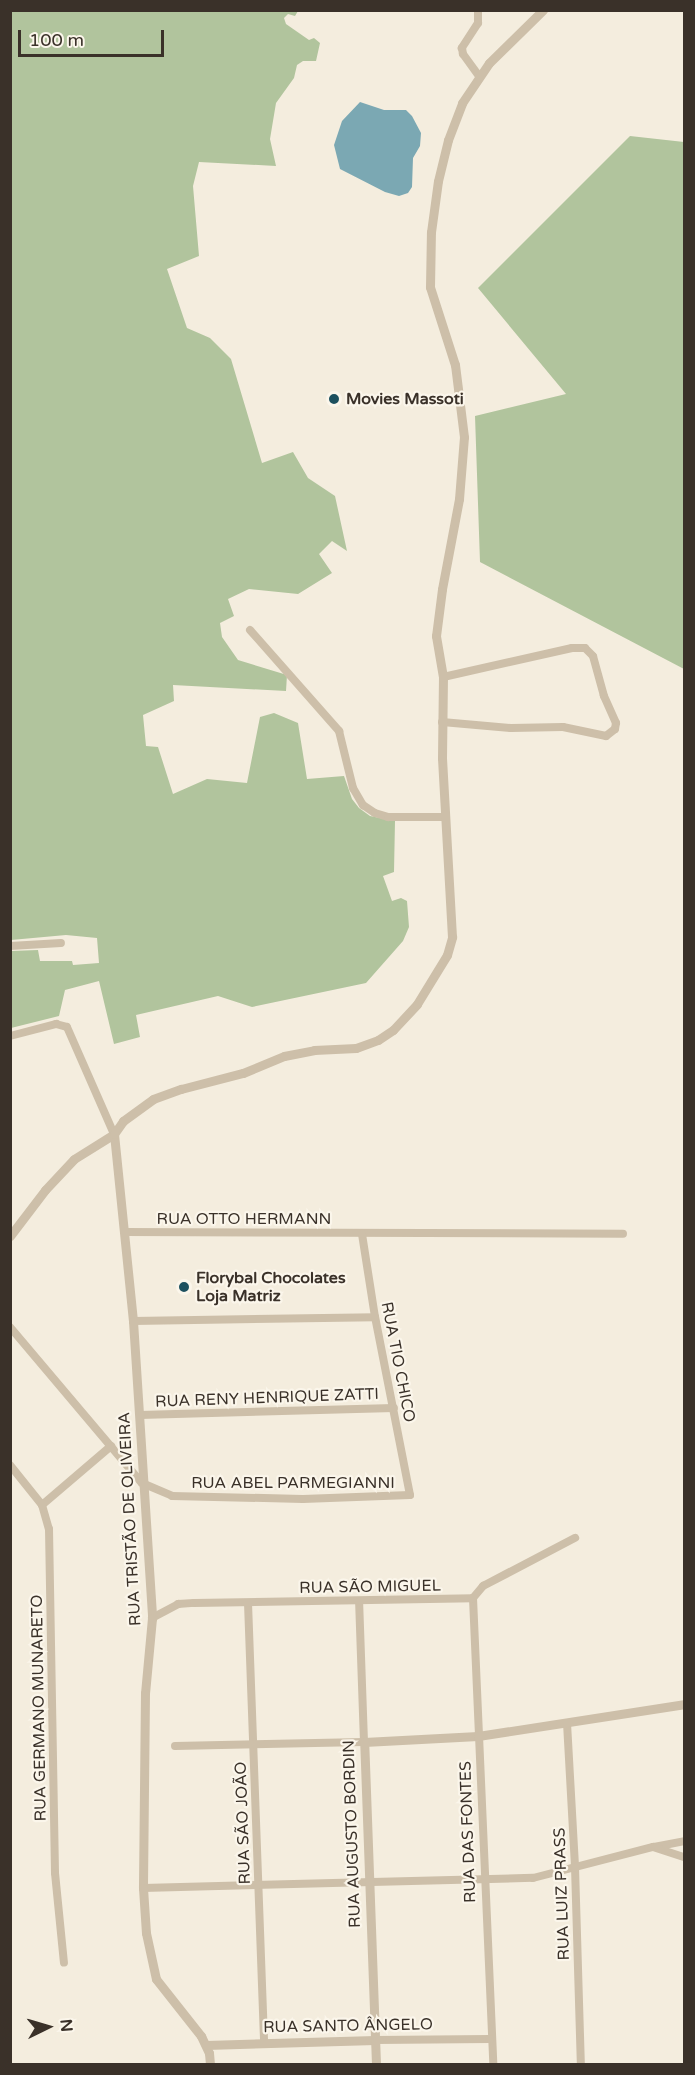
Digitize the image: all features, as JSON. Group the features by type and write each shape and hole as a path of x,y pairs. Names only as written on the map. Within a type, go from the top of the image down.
{"street":[{"path":"478,10 478,23 462,48 463,54 479,76"},
{"path":"10,1236 45,1190 68,1166 84,1151 114,1134 133,1113 167,1092 232,1077 284,1056 361,1047 378,1040 403,1021 437,975 447,955 452,937 445,816 443,677 436,636 459,500 464,436 455,365 430,287 428,255 438,181 448,140 462,103 479,76 543,10"},
{"path":"249,630 339,731 353,788 363,805 375,813 388,817 445,816"},
{"path":"442,722 511,728 563,727 606,736 615,729 616,723 604,696 593,656 585,648 572,648 443,677"},
{"path":"10,946 62,943"},
{"path":"10,1036 56,1024 67,1028 114,1134"},
{"name":"RUA TRISTÃO DE OLIVEIRA","path":"114,1134 133,1322 142,1483 153,1618 145,1693 143,1888 148,1949 156,1979 206,2045 210,2064"},
{"name":"RUA OTTO HERMANN","path":"125,1232 623,1234"},
{"name":"RUA TIO CHICO","path":"362,1234 375,1317 410,1495"},
{"path":"133,1322 375,1317"},
{"path":"10,1327 142,1483"},
{"name":"RUA RENY HENRIQUE ZATTI","path":"140,1415 394,1408"},
{"path":"42,1505 111,1446"},
{"name":"RUA GERMANO MUNARETO","path":"10,1465 42,1505 49,1529 55,1873 64,1963"},
{"name":"RUA ABEL PARMEGIANNI","path":"142,1483 172,1496 194,1498 303,1499 410,1495"},
{"path":"473,1598 483,1586 575,1538"},
{"name":"RUA SÃO MIGUEL","path":"153,1618 178,1604 473,1598"},
{"name":"RUA DAS FONTES","path":"473,1598 483,1880 493,2064"},
{"name":"RUA AUGUSTO BORDIN","path":"359,1602 376,2064"},
{"name":"RUA SÃO JOÃO","path":"248,1604 264,2042"},
{"path":"175,1746 364,1742 478,1736 567,1724 684,1704"},
{"name":"RUA LUIZ PRASS","path":"567,1724 575,1867 581,2064"},
{"path":"143,1888 533,1878 653,1847 684,1842"},
{"path":"653,1847 684,1857"},
{"name":"RUA SANTO ÂNGELO","path":"206,2045 490,2039"}],"green space":[{"path":"11,11 298,11 295,16 288,14 284,18 286,24 309,40 314,38 320,43 316,61 303,61 297,65 294,78 276,103 270,139 276,166 199,162 193,186 199,256 167,269 187,328 210,338 231,359 262,463 293,452 308,478 335,496 347,551 332,541 319,554 332,573 298,594 249,589 228,599 234,616 220,623 222,637 238,660 287,675 286,691 173,685 174,701 143,715 146,746 158,747 173,794 207,779 247,783 260,717 274,713 298,723 307,779 344,776 352,799 359,808 370,816 395,821 394,872 383,876 392,901 401,898 407,901 409,927 403,941 366,983 252,1007 218,996 136,1015 140,1037 114,1044 99,981 65,990 59,1016 11,1028 11,951 38,950 40,961 72,961 73,965 99,963 97,938 66,935 11,940"},
{"path":"630,136 684,142 684,669 480,562 475,416 566,394 478,288"}],"water":[{"path":"360,102 384,110 406,110 421,133 420,146 413,158 412,187 408,193 399,196 385,192 340,169 334,145 342,121"}],"place":[{"name":"Movies Massoti","path":"334,399"},
{"name":"Florybal Chocolates Loja Matriz","path":"184,1287"}]}
